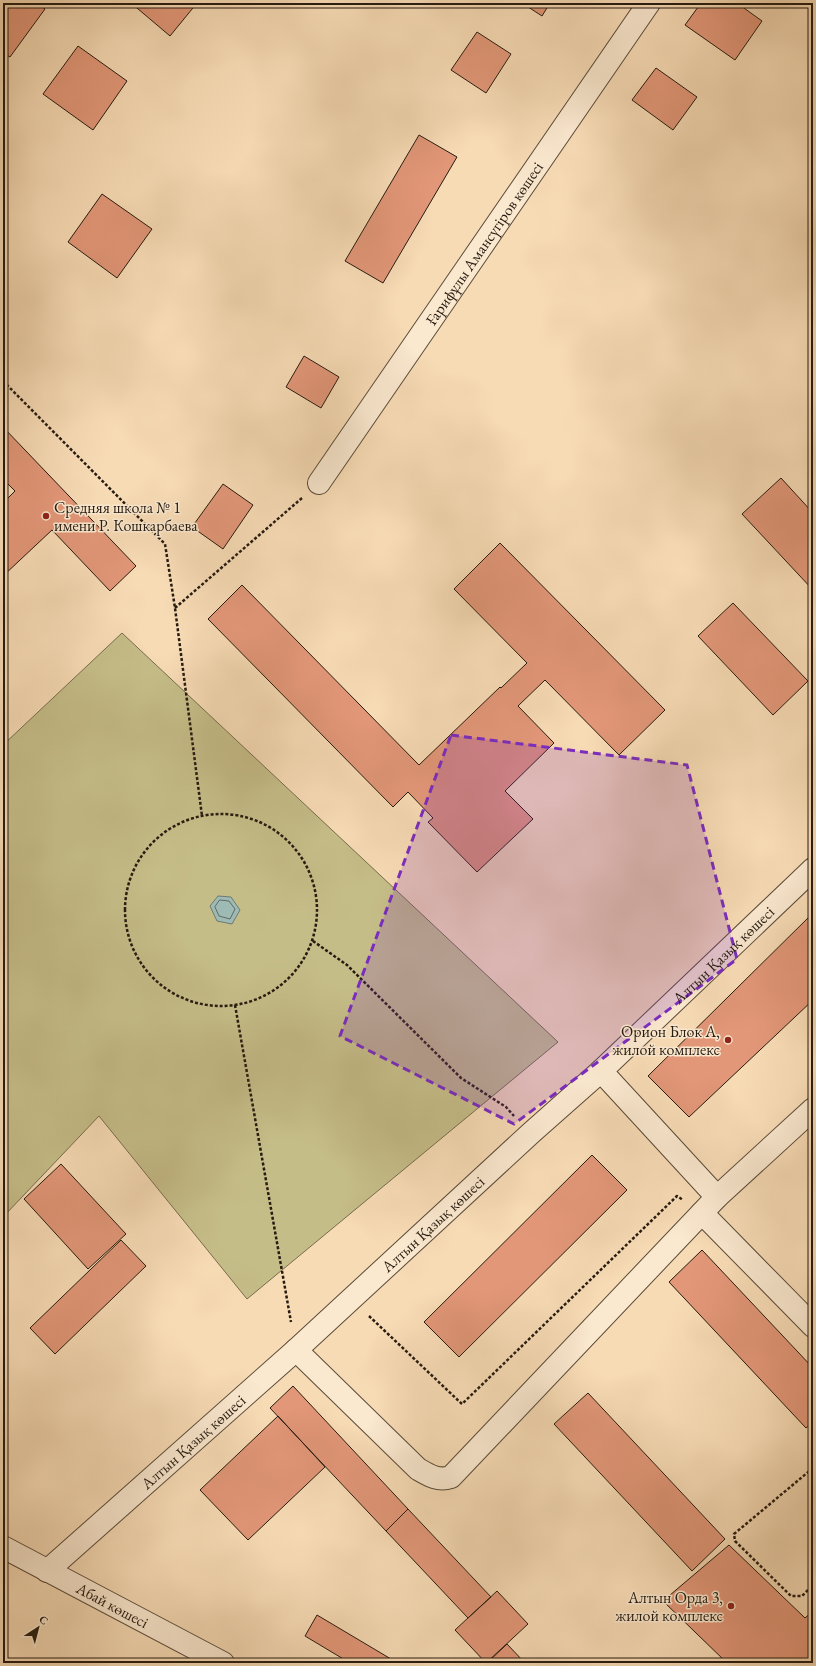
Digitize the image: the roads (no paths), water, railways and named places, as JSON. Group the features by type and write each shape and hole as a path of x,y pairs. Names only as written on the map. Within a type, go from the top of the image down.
{"street":[{"name":"Ғарифұлы Амансүгіров көшесі","path":"319,483 649,3"},
{"name":"Алтын Қазық көшесі","path":"47,1571 296,1350 531,1133 601,1071 813,869"},
{"path":"601,1071 717,1197"},
{"path":"296,1350 418,1469 430,1477 442,1479 451,1477 717,1197 813,1109"},
{"path":"702,1213 813,1326"},
{"name":"Абай көшесі","path":"3,1547 223,1663"}],"water":[{"path":"218,896 231,897 240,910 232,924 217,921 210,906"}],"place":[{"name":"Средняя школа № 1 имени Р. Кошкарбаева","path":"46,516"},
{"name":"Орион Блок А, жилой комплекс","path":"728,1040"},
{"name":"Алтын Орда 3, жилой комплекс","path":"731,1606"}]}
